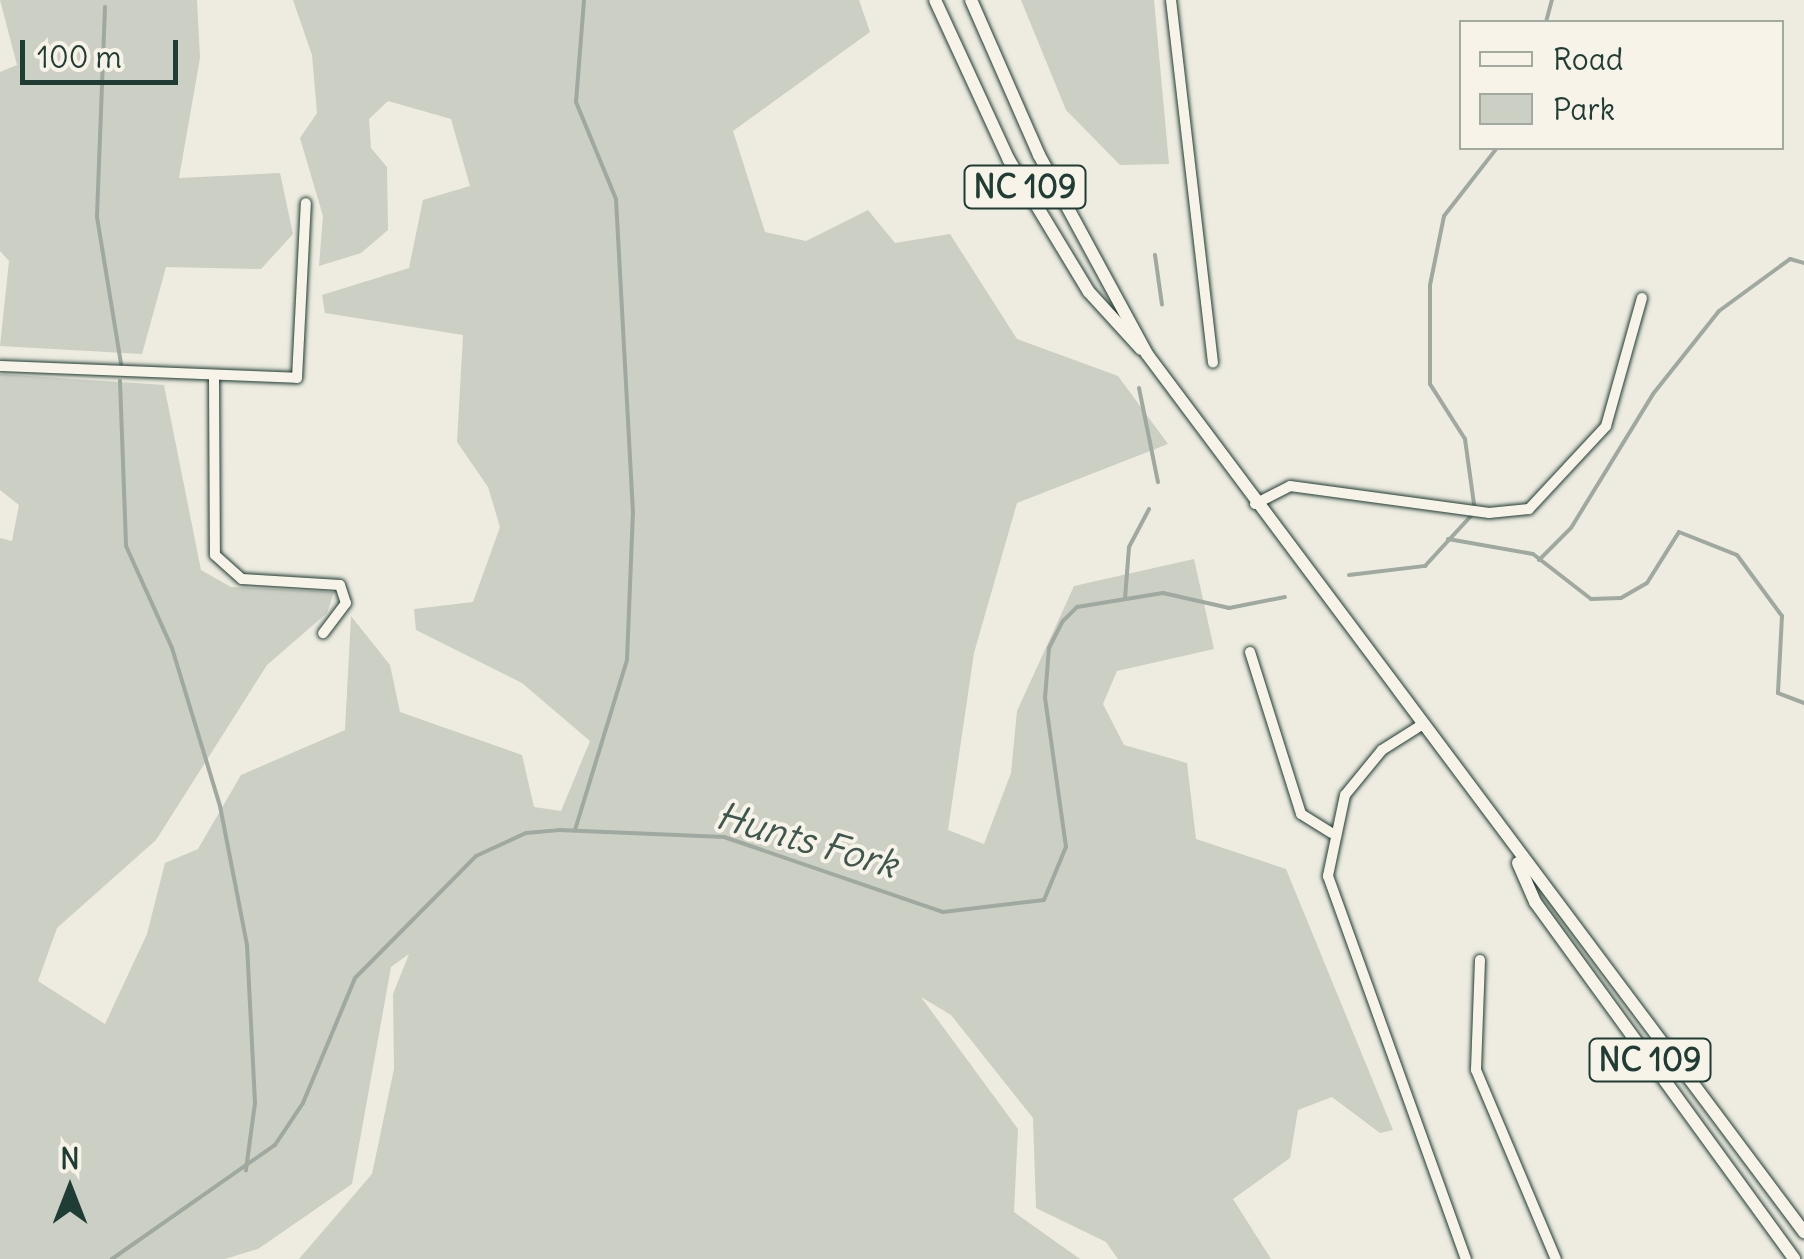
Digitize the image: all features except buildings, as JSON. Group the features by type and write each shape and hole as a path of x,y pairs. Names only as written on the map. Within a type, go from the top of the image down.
{"main road":[{"name":"NC 109","path":"935,0 1019,177 1089,292 1147,354"},
{"name":"NC 109","path":"972,0 1039,155 1147,354 1515,856 1550,889 1804,1232"},
{"name":"NC 109","path":"1515,856 1535,902 1794,1259"}],"street":[{"path":"1170,0 1213,363"},
{"path":"0,366 288,382 301,370 306,203"},
{"path":"1254,505 1290,486 1489,513 1530,509 1606,426 1642,298"},
{"path":"214,378 215,554 242,579 340,585 346,603 322,633"},
{"path":"1250,652 1301,814 1331,833"},
{"path":"1420,726 1360,771 1331,833 1328,876 1341,925 1466,1259"},
{"path":"1480,960 1476,1070 1556,1259"}],"green space":[{"path":"0,0 197,0 200,58 179,178 280,173 293,234 261,269 166,267 142,354 0,346 9,261 0,251 0,72 17,65"},
{"path":"293,0 859,0 870,32 733,131 765,232 806,241 868,210 895,243 950,234 1017,339 1118,376 1168,444 1017,503 974,653 948,830 984,844 1011,773 1017,711 1074,586 1194,559 1214,649 1117,671 1103,704 1124,745 1187,763 1196,839 1286,869 1393,1130 1380,1133 1332,1097 1298,1110 1290,1158 1233,1199 1271,1259 1118,1259 1106,1242 1036,1208 1033,1118 951,1015 921,997 1018,1129 1014,1212 1080,1259 299,1259 372,1174 394,1069 393,994 409,954 391,967 352,1184 258,1249 225,1259 0,1259 0,538 12,541 19,505 0,490 0,374 164,385 201,570 231,587 334,592 327,613 267,665 156,840 57,928 38,981 105,1024 147,934 165,863 198,849 241,775 345,730 351,616 390,665 400,712 522,755 534,807 561,811 590,741 522,683 416,630 414,609 473,602 500,527 488,487 457,442 463,335 325,313 322,295 409,268 423,200 470,186 451,119 388,101 369,119 371,148 387,167 388,230 361,253 319,266 323,216 300,138 317,113 312,55"},
{"path":"1021,0 1154,0 1169,164 1120,165 1066,110"}],"waterway":[{"path":"575,830 627,660 633,513 616,199 576,102 584,0"},
{"path":"1547,20 1552,0"},
{"path":"105,7 97,217 121,364"},
{"path":"1474,504 1465,439 1430,384 1430,285 1444,216 1495,150"},
{"path":"1155,255 1162,305"},
{"path":"1539,560 1571,528 1653,394 1719,311 1790,259 1804,263"},
{"path":"120,381 126,546 172,648 220,806 247,945 255,1103 246,1170"},
{"path":"1139,388 1158,482"},
{"path":"1125,599 1129,547 1149,509"},
{"name":"Hunts Fork","path":"1349,575 1425,566 1471,516"},
{"name":"Hunts Fork","path":"1448,539 1533,554 1591,599 1621,598 1647,583 1679,532 1737,555 1782,616 1778,693 1804,703"},
{"name":"Hunts Fork","path":"112,1259 275,1145 303,1103 355,978 476,856 526,833 559,830 724,837 943,912 1044,900 1066,847 1045,698 1049,648 1063,621 1077,607 1163,593 1229,608 1285,597"}]}
